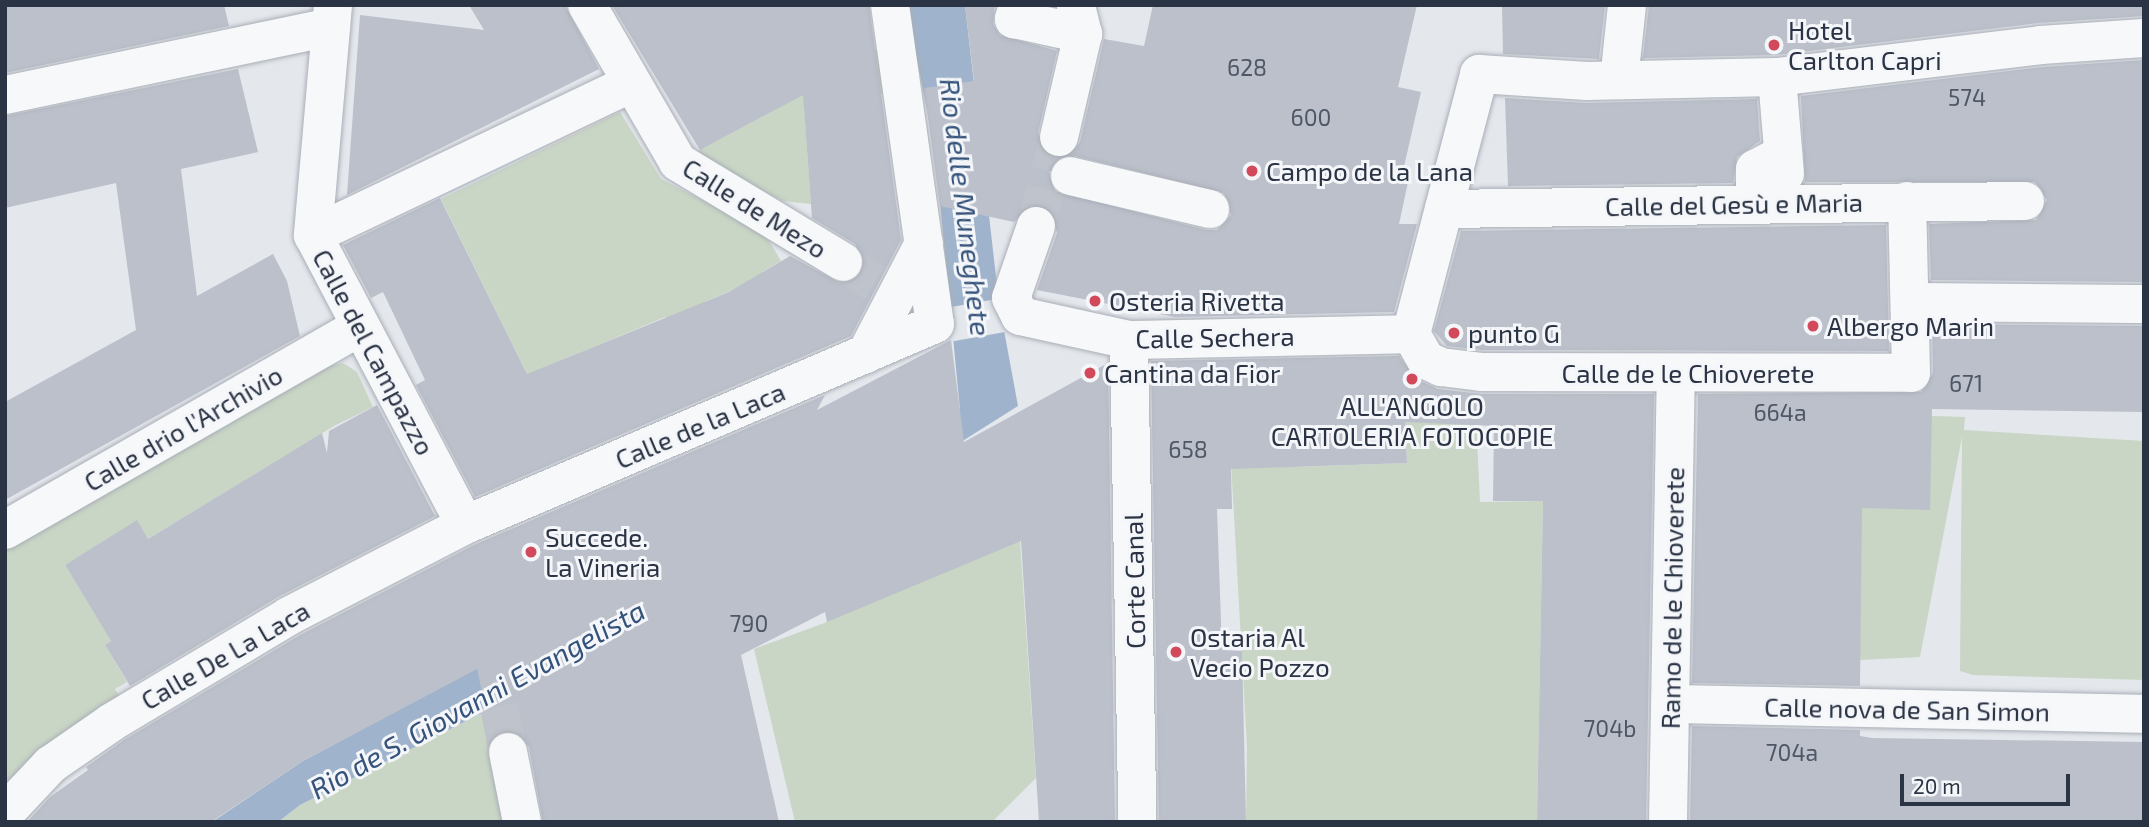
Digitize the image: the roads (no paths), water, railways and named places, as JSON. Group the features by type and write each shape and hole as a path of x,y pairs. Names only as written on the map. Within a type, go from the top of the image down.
{"street":[{"name":"Calle de Mezo","path":"587,5 629,84 678,162 843,262"},
{"path":"890,5 935,324"},
{"path":"1619,80 1627,5"},
{"path":"1018,7 1014,19 1080,20 1059,137"},
{"path":"5,95 332,16"},
{"name":"Calle del Campazzo","path":"332,16 313,235 464,524"},
{"path":"1412,334 1479,74 1619,80 1777,77 2041,45 2144,38"},
{"path":"1777,77 1779,184"},
{"path":"313,235 629,84"},
{"path":"1070,176 1210,209"},
{"name":"Calle del Gesù e Maria","path":"1444,209 1779,184 1907,201 2025,201"},
{"path":"1907,201 1910,302 2144,304"},
{"name":"Calle Sechera","path":"1036,226 1011,298 1020,316 1129,340 1225,327 1412,334"},
{"path":"866,354 889,292 925,243"},
{"path":"889,292 935,324"},
{"name":"Calle de le Chioverete","path":"1412,334 1426,360 1441,367 1481,372 1911,373 1910,302"},
{"name":"Calle de la Laca","path":"464,524 935,324"},
{"name":"Calle drio l'Archivio","path":"5,530 360,327"},
{"name":"Corte Canal","path":"1129,340 1137,822"},
{"name":"Ramo de le Chioverete","path":"1668,822 1676,374"},
{"name":"Calle De La Laca","path":"5,813 50,765 111,722 289,616 464,524"},
{"name":"Calle nova de San Simon","path":"1671,704 2144,714"},
{"path":"508,752 522,822"}],"water":[{"path":"906,5 965,5 999,303 1018,406 633,649 486,711 300,805 278,822 212,822 303,761 960,410 935,150"}],"tunnel":[{"path":"1036,226 1059,137"},
{"path":"843,262 881,287"},
{"path":"499,706 508,752"}],"place":[{"name":"Hotel Carlton Capri","path":"1774,45"},
{"name":"Campo de la Lana","path":"1252,171"},
{"name":"Osteria Rivetta","path":"1095,301"},
{"name":"Albergo Marin","path":"1813,326"},
{"name":"punto G","path":"1454,333"},
{"name":"Cantina da Fior","path":"1090,373"},
{"name":"ALL'ANGOLO CARTOLERIA FOTOCOPIE","path":"1412,379"},
{"name":"Succede. La Vineria","path":"531,552"},
{"name":"Ostaria Al Vecio Pozzo","path":"1176,652"}],"water label":[{"name":"Rio delle Muneghete","path":"966,207"},
{"name":"Rio de S. Giovanni Evangelista","path":"477,699"}]}
